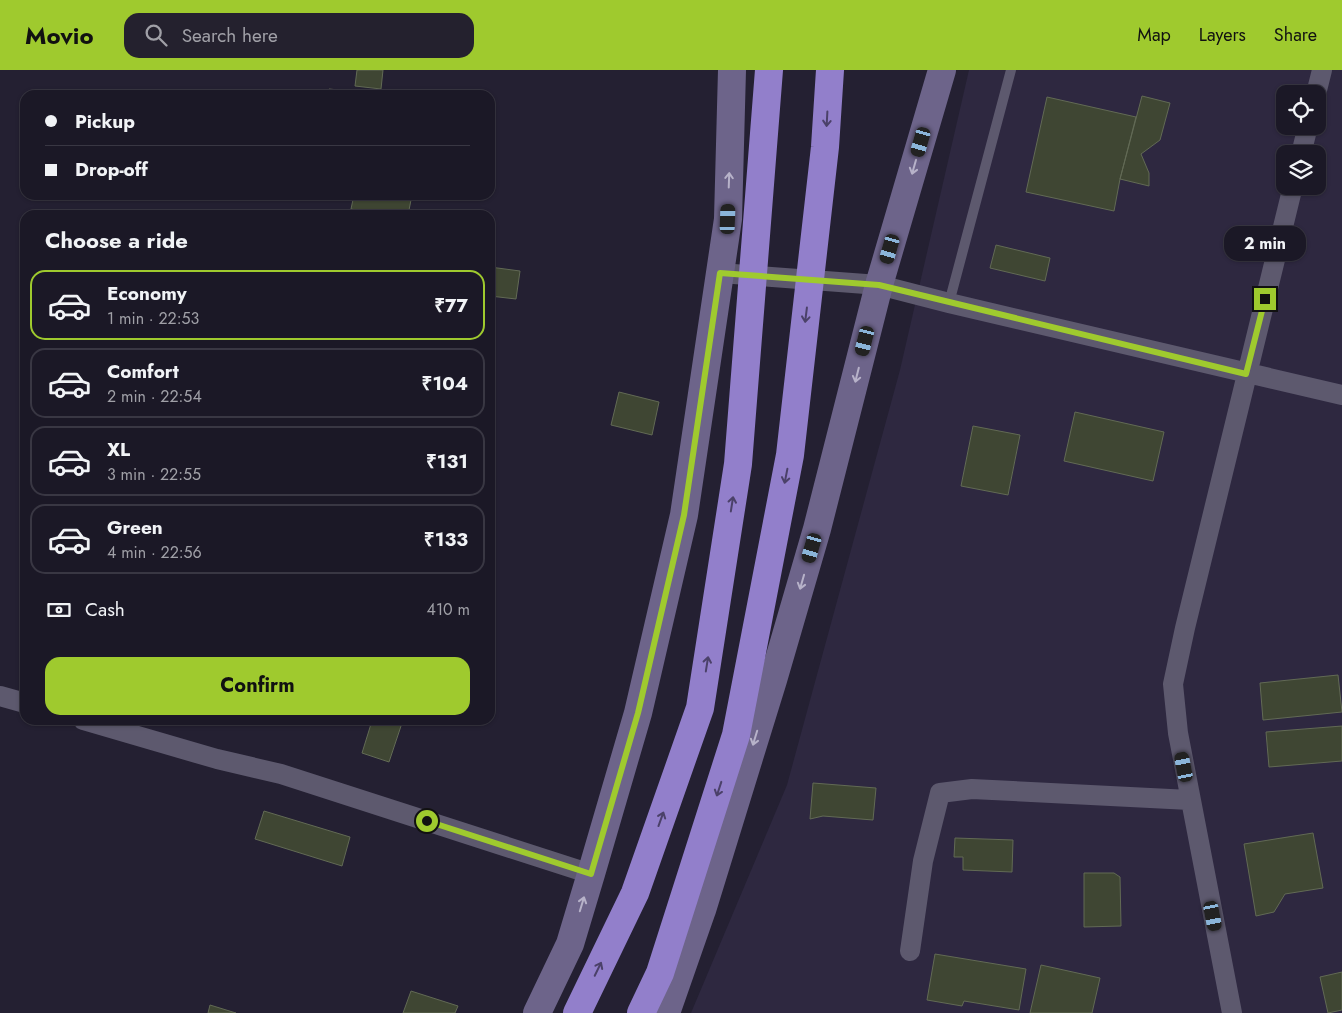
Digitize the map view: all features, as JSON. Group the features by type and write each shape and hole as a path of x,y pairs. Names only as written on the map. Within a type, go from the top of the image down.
{"highway":[{"path":"577,1013 635,892 700,708 738,464 769,70"},
{"path":"641,1013 660,973 736,735 790,455 826,147 830,70"}],"street":[{"path":"537,1013 570,944 591,874 638,713 684,515 728,219 732,70"},
{"path":"666,1013 702,910 773,680 817,529 879,285 942,70"},
{"path":"1318,85 1322,70"},
{"path":"1232,1013 1190,800 1178,733 1173,684 1246,374 1291,195"},
{"path":"720,273 879,285 1246,374 1342,395"},
{"path":"0,696 20,702"},
{"path":"100,725 217,759 281,774 591,874"},
{"path":"910,951 923,861 940,792 972,789 1190,800"}],"lane":[{"path":"949,303 1012,70"}],"shaded area":[{"path":"969,70 1342,70 1342,1013 691,1013 787,785 900,370"}],"building":[{"path":"357,70 383,70 381,89 355,86"},
{"path":"1142,96 1170,103 1160,140 1141,154 1149,173 1149,186 1120,179"},
{"path":"1047,97 1136,117 1114,211 1026,192"},
{"path":"353,200 411,200 409,210 351,209"},
{"path":"996,245 1050,258 1045,281 990,268"},
{"path":"495,268 520,271 516,299 495,297"},
{"path":"619,392 659,402 652,435 611,425"},
{"path":"1075,412 1164,432 1153,481 1064,461"},
{"path":"973,426 1020,435 1008,495 961,486"},
{"path":"1338,675 1342,712 1263,720 1260,683"},
{"path":"371,725 401,725 389,762 362,753"},
{"path":"1342,726 1342,761 1269,767 1266,732"},
{"path":"813,783 876,788 873,820 823,816 810,819"},
{"path":"264,811 350,837 342,866 255,839"},
{"path":"1313,833 1323,888 1285,894 1274,912 1256,916 1244,844"},
{"path":"955,838 1013,840 1012,872 963,870 963,857 954,857"},
{"path":"1084,873 1114,873 1120,877 1121,926 1084,927"},
{"path":"935,954 1026,969 1019,1010 964,1001 962,1006 927,1000"},
{"path":"1041,965 1100,978 1092,1013 1030,1013"},
{"path":"1342,972 1342,1010 1328,1013 1320,977"},
{"path":"411,991 458,1006 455,1013 403,1013"},
{"path":"210,1005 236,1013 208,1013"}],"route":[{"path":"427,821 591,874 638,713 684,515 720,273 879,285 1246,374 1265,299"}]}
